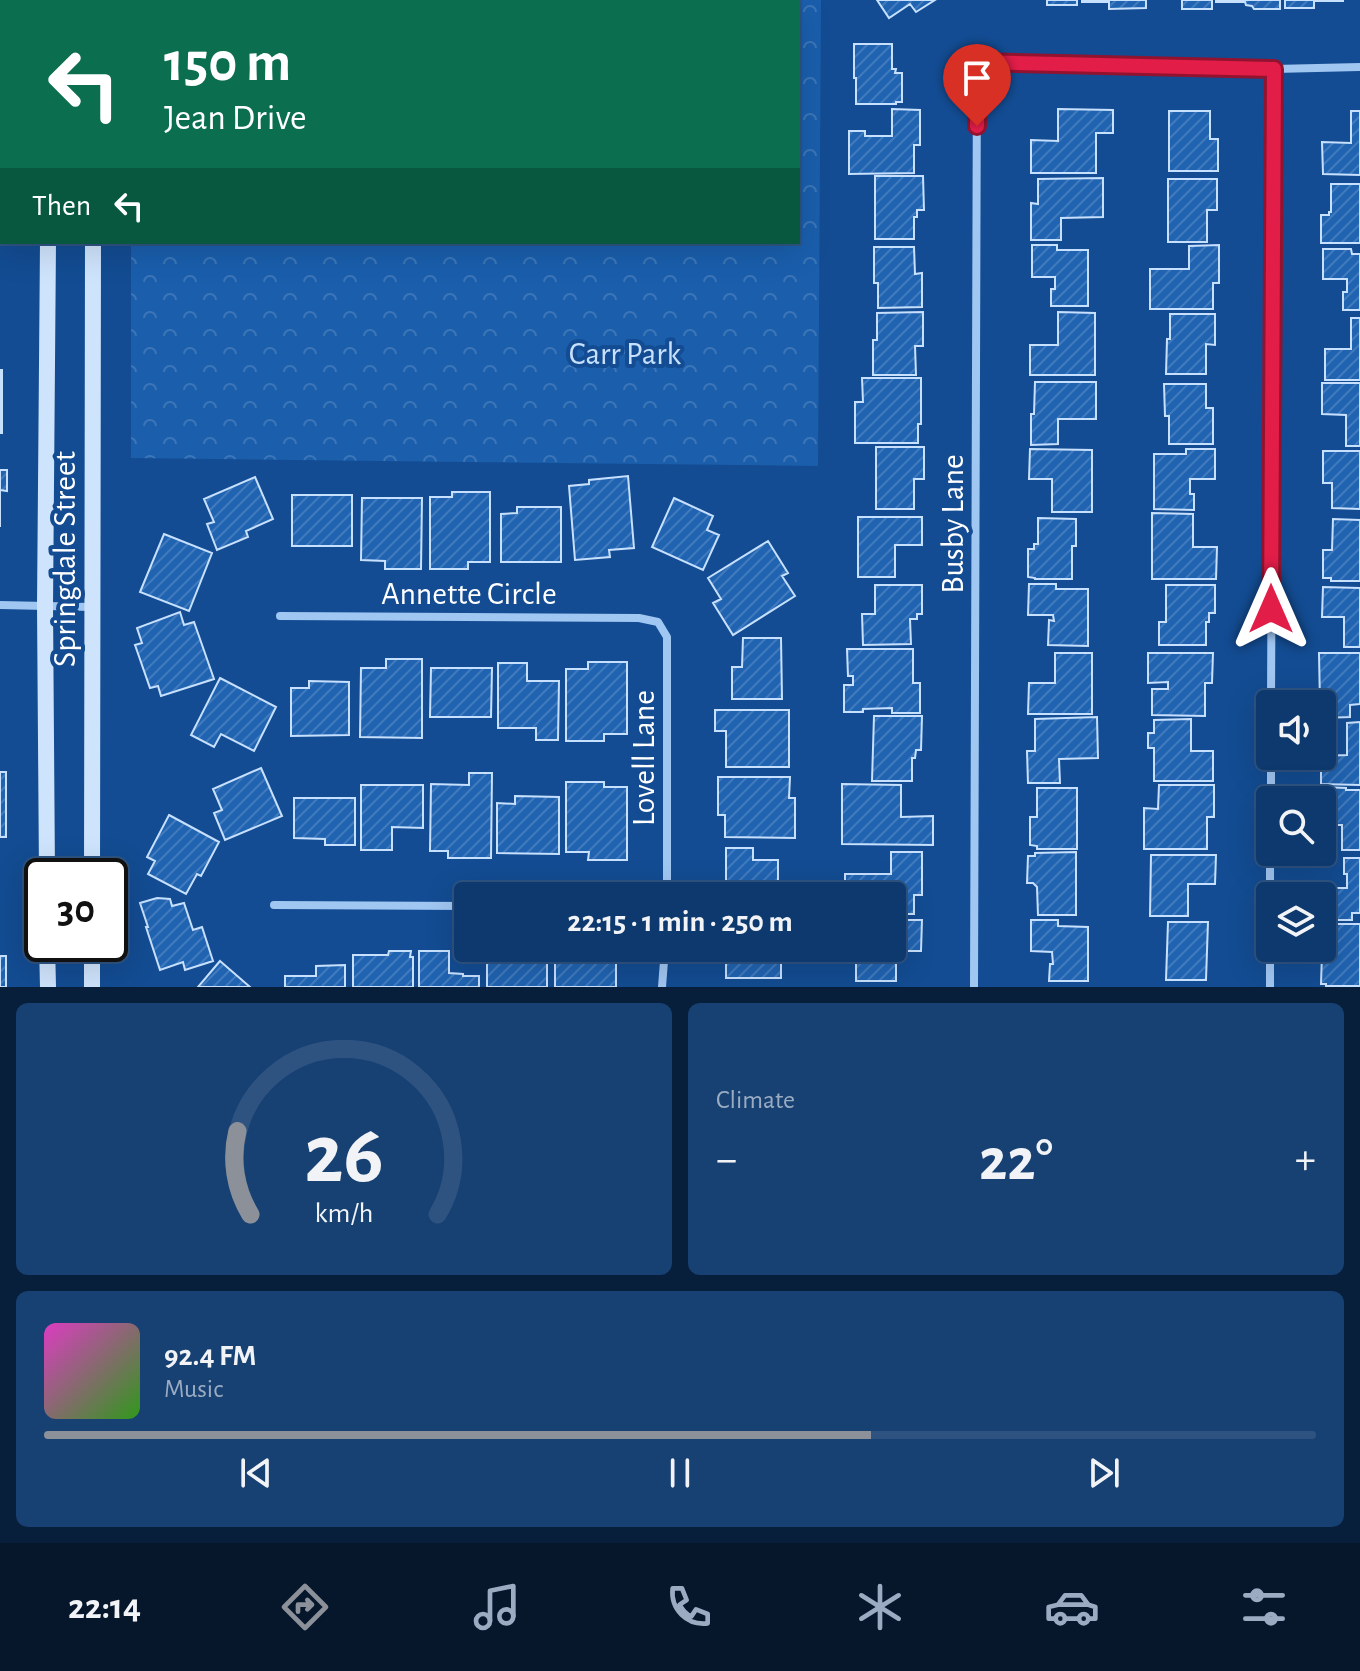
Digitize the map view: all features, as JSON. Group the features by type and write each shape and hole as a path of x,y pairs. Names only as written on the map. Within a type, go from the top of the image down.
{"main road":[{"name":"Springdale Street","path":"47,858 48,244"},
{"name":"Springdale Street","path":"92,858 93,244"},
{"path":"47,962 48,987"},
{"path":"92,962 92,987"}],"street":[{"name":"Busby Lane","path":"974,987 977,62 1274,69"},
{"path":"1271,690 1274,69 1360,67"},
{"path":"0,605 92,607"},
{"name":"Annette Circle","path":"280,616 639,618 658,622"},
{"name":"Lovell Lane","path":"658,622 667,637 667,882"},
{"path":"274,905 454,906"},
{"path":"662,987 664,962"},
{"path":"1270,962 1270,987"}],"green space":[{"name":"Carr Park","path":"800,0 821,0 818,466 131,458 131,244 800,244"}],"building":[{"path":"877,0 935,0 916,12 910,4 889,18"},
{"path":"1047,0 1077,0 1077,5 1047,5"},
{"path":"1082,0 1146,0 1146,8 1109,9 1109,2"},
{"path":"1182,0 1212,0 1212,9 1182,9"},
{"path":"1216,0 1280,0 1280,9 1254,9 1245,2"},
{"path":"1285,0 1343,1 1314,1 1314,8 1285,8"},
{"path":"854,44 892,44 892,69 896,69 895,73 902,73 902,102 856,104"},
{"path":"892,109 920,110 920,145 914,145 914,173 849,174 849,131 865,131 865,136 892,136"},
{"path":"1058,109 1113,110 1113,133 1096,133 1096,173 1031,173 1031,140 1058,141"},
{"path":"1169,111 1210,111 1210,139 1218,139 1218,171 1169,171"},
{"path":"1351,111 1360,111 1360,175 1323,174 1322,142 1351,143"},
{"path":"875,176 923,176 924,210 917,210 917,217 914,217 914,239 875,239"},
{"path":"1103,178 1103,217 1061,218 1061,240 1031,240 1031,203 1038,204 1038,179"},
{"path":"1168,179 1217,179 1217,210 1207,210 1207,242 1168,242"},
{"path":"1331,184 1360,184 1360,243 1321,243 1321,215 1331,212"},
{"path":"1032,245 1057,245 1057,250 1088,250 1088,306 1051,306 1055,277 1032,277"},
{"path":"1219,245 1219,283 1213,283 1213,309 1150,309 1150,269 1189,269 1189,246"},
{"path":"874,247 914,247 915,274 922,273 922,307 878,308"},
{"path":"1323,249 1351,249 1352,254 1360,254 1360,310 1343,310 1347,279 1323,279"},
{"path":"923,312 923,346 915,346 916,375 873,375 877,313"},
{"path":"1058,312 1095,313 1095,375 1030,375 1030,345 1058,345"},
{"path":"1170,314 1215,314 1215,345 1206,344 1206,374 1166,374"},
{"path":"1351,318 1360,318 1360,380 1325,380 1325,349 1351,349"},
{"path":"2,370 2,433 0,433"},
{"path":"862,378 921,378 918,443 855,443 855,402 863,402"},
{"path":"1035,382 1096,382 1096,419 1058,419 1058,444 1031,445"},
{"path":"1322,383 1360,383 1360,446 1346,446 1346,415 1322,414"},
{"path":"1164,384 1206,384 1206,408 1213,408 1213,444 1169,444"},
{"path":"876,447 924,447 924,479 914,479 914,509 876,509"},
{"path":"1030,449 1092,450 1092,512 1052,512 1052,479 1029,479"},
{"path":"1186,449 1215,449 1215,479 1190,479 1194,510 1154,509 1154,454 1186,454"},
{"path":"1323,451 1360,451 1360,509 1332,508 1332,483 1323,483"},
{"path":"0,470 7,470 7,491 0,490"},
{"path":"628,476 634,548 609,550 610,557 575,560 569,486 589,484 589,480"},
{"path":"255,477 273,519 246,531 248,537 217,550 207,524 214,522 204,499"},
{"path":"452,492 490,492 490,562 468,562 468,569 430,569 430,497 452,497"},
{"path":"292,495 352,495 352,546 292,546"},
{"path":"362,498 422,498 421,569 385,569 385,561 361,560"},
{"path":"674,498 713,516 707,530 719,535 703,570 652,547"},
{"path":"517,507 561,507 561,562 501,562 501,514 517,513"},
{"path":"1152,513 1193,514 1193,547 1217,547 1216,579 1152,579"},
{"path":"858,517 922,517 922,545 895,545 895,577 858,577"},
{"path":"1038,518 1076,519 1072,579 1028,577 1028,549 1034,549 1034,544 1038,544"},
{"path":"1333,519 1360,520 1360,581 1323,578 1323,550 1332,550"},
{"path":"164,534 212,553 189,611 140,592"},
{"path":"768,541 788,573 782,576 795,596 733,635 713,603 721,599 708,578"},
{"path":"1029,584 1056,584 1056,589 1088,589 1088,646 1048,645 1049,620 1054,621 1053,615 1028,615"},
{"path":"875,585 922,585 922,614 917,614 917,619 910,619 911,644 863,645 862,614 875,614"},
{"path":"1166,585 1215,585 1215,613 1209,613 1209,622 1206,622 1206,645 1159,645 1159,622 1166,622"},
{"path":"1323,587 1360,588 1360,647 1344,647 1344,617 1322,617"},
{"path":"180,612 184,625 194,622 214,679 161,696 158,686 150,688 135,645 142,643 137,628"},
{"path":"743,638 781,638 782,699 732,699 732,667 742,667"},
{"path":"847,649 913,649 913,683 920,683 920,713 892,713 892,708 844,712 844,685 853,685 853,676 848,676"},
{"path":"1055,653 1092,653 1092,714 1028,714 1029,683 1055,683"},
{"path":"1148,653 1213,653 1212,683 1205,683 1205,716 1152,715 1152,689 1168,689 1168,682 1148,683"},
{"path":"1319,653 1360,653 1360,704 1350,705 1350,717 1336,718 1336,690 1320,690"},
{"path":"386,659 422,659 422,738 360,737 361,668 386,668"},
{"path":"588,662 627,662 627,734 604,734 604,741 566,741 566,669 588,669"},
{"path":"498,663 527,663 527,681 559,681 558,740 536,740 536,728 498,728"},
{"path":"431,668 492,668 491,717 430,717"},
{"path":"220,678 276,707 254,751 221,734 214,747 191,735"},
{"path":"309,681 349,682 349,735 291,736 291,688 309,688"},
{"path":"715,710 789,710 789,767 726,767 726,731 715,731"},
{"path":"874,716 922,716 921,750 916,750 915,758 912,758 912,781 872,781"},
{"path":"1097,717 1098,758 1059,759 1060,783 1028,783 1027,751 1035,751 1035,719"},
{"path":"1191,719 1191,751 1213,751 1213,781 1154,781 1154,748 1148,748 1148,733 1154,733 1154,720"},
{"path":"1360,722 1360,785 1321,784 1321,770 1336,770 1336,755 1347,755 1347,723"},
{"path":"261,768 282,816 225,840 214,813 222,810 213,789"},
{"path":"0,772 6,772 6,837 0,837"},
{"path":"469,773 492,773 491,858 448,858 448,851 430,851 431,784 469,785"},
{"path":"718,777 790,777 789,798 795,798 795,838 725,837 725,815 718,815"},
{"path":"566,782 604,782 604,787 627,787 627,860 588,860 589,852 566,852"},
{"path":"842,784 901,785 901,817 933,816 933,845 842,844"},
{"path":"361,785 423,785 423,828 392,827 392,850 361,850"},
{"path":"1159,785 1214,785 1214,817 1207,817 1207,849 1144,849 1144,808 1158,809"},
{"path":"1037,788 1077,788 1077,849 1037,849 1037,846 1030,845 1030,817 1037,817"},
{"path":"1336,788 1360,790 1360,850 1342,850 1342,825 1337,825"},
{"path":"515,796 559,797 559,854 497,853 497,803 515,804"},
{"path":"294,798 355,798 355,845 325,845 325,839 294,838"},
{"path":"169,815 219,842 201,876 197,874 186,894 148,874 155,861 147,857"},
{"path":"726,848 753,848 753,860 778,860 778,882 726,882"},
{"path":"891,852 922,852 922,895 914,895 914,914 906,914 906,882 845,882 845,874 891,874"},
{"path":"1076,852 1076,915 1038,915 1037,887 1027,883 1028,856 1035,856 1035,853"},
{"path":"1151,855 1216,855 1215,884 1188,884 1188,916 1150,916"},
{"path":"1344,858 1360,858 1360,913 1352,913 1352,920 1336,920 1336,888 1347,888 1347,874 1344,874"},
{"path":"157,898 170,899 172,906 184,903 193,930 202,927 213,961 185,970 183,962 160,970 140,903"},
{"path":"906,920 922,920 921,951 906,951"},
{"path":"1031,920 1058,920 1058,926 1088,927 1088,981 1049,981 1052,952 1031,951"},
{"path":"1168,922 1208,922 1206,980 1166,980"},
{"path":"1336,924 1360,924 1360,986 1321,984 1322,962 1336,962"},
{"path":"389,951 411,951 413,987 353,987 353,955 388,955"},
{"path":"419,951 449,951 449,973 479,976 479,987 419,987"},
{"path":"0,956 6,956 6,987 0,987"},
{"path":"220,961 250,987 198,987"},
{"path":"487,962 547,962 547,987 487,987"},
{"path":"555,962 616,962 616,987 555,987"},
{"path":"726,962 781,962 781,978 726,978"},
{"path":"856,962 896,962 896,981 856,981"},
{"path":"345,965 345,987 285,987 285,976 316,976 316,966"}],"route":[{"path":"977,126 977,62 1274,69 1271,609"}]}
